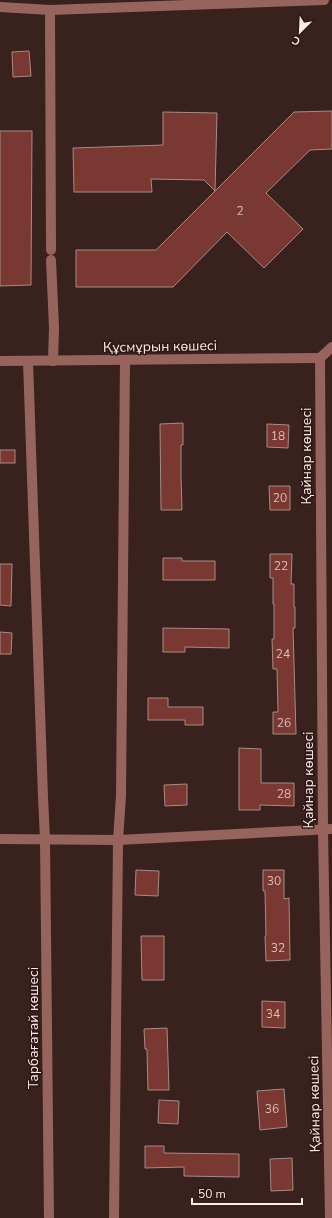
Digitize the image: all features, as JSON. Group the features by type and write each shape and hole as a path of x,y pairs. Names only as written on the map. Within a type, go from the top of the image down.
{"street":[{"path":"0,6 50,10 324,0"},
{"path":"50,10 51,255 54,328 53,361"},
{"path":"320,358 332,347"},
{"name":"Құсмұрын көшесі","path":"0,361 320,358"},
{"name":"Қайнар көшесі","path":"320,358 327,829 330,1218"},
{"path":"114,1218 118,840 121,796 125,360"},
{"name":"Тарбағатай көшесі","path":"28,361 42,789 45,839 48,1218"},
{"path":"0,839 118,840 327,829"}],"building":[{"path":"29,51 31,76 13,77 12,52"},
{"path":"332,111 332,149 310,150 266,193 303,229 264,268 227,232 173,287 76,287 76,250 156,250 294,112"},
{"path":"163,112 217,113 215,191 204,180 151,179 152,192 74,192 73,148 163,145"},
{"path":"0,131 32,131 31,285 0,286"},
{"path":"183,423 183,445 181,445 182,510 161,510 160,424"},
{"path":"267,424 289,425 288,448 267,447"},
{"path":"0,450 15,450 15,463 0,463"},
{"path":"269,486 290,486 290,510 270,510"},
{"path":"270,554 292,554 291,584 294,584 295,607 295,628 293,628 296,734 273,734 273,712 278,712 277,669 273,669 272,639 274,639 274,604 273,578 270,578"},
{"path":"163,558 182,558 182,561 215,561 215,580 163,580"},
{"path":"0,564 12,564 11,606 0,605"},
{"path":"163,628 229,629 229,648 185,647 185,652 163,652"},
{"path":"0,632 12,633 11,654 0,654"},
{"path":"148,698 168,698 168,707 203,707 203,725 185,725 185,720 148,720"},
{"path":"239,748 261,749 261,783 294,783 294,806 260,805 260,810 239,810"},
{"path":"187,784 187,805 165,806 164,785"},
{"path":"136,870 159,871 158,896 135,895"},
{"path":"263,870 284,870 284,899 289,898 290,960 266,961 265,891 263,891"},
{"path":"141,936 164,936 164,980 142,980"},
{"path":"262,1001 285,1002 285,1028 262,1027"},
{"path":"167,1028 169,1090 148,1090 147,1049 145,1049 144,1029"},
{"path":"284,1089 287,1127 260,1130 257,1091"},
{"path":"159,1100 179,1101 178,1124 158,1123"},
{"path":"145,1146 164,1146 164,1153 239,1154 239,1177 184,1176 184,1167 145,1168"},
{"path":"292,1158 293,1190 271,1191 270,1159"}]}
